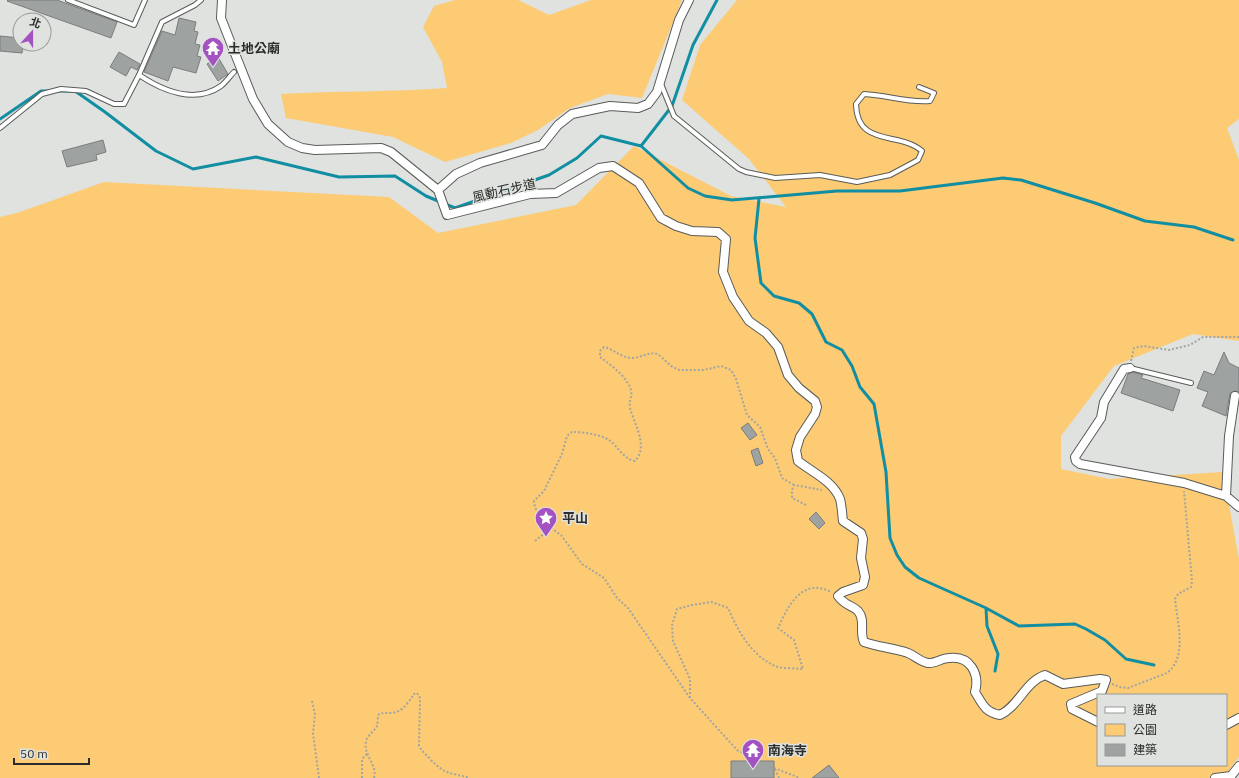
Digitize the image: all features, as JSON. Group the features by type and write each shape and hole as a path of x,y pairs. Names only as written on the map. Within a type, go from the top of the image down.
{"street":[{"path":"222,0 221,18 253,99 268,124 288,142 302,148 315,150 381,148 391,152 438,190 456,174 480,163 542,145 558,125 572,114 610,106 638,108 648,104 657,92 679,20 689,0"},
{"name":"風動石步道","path":"438,190 447,215 530,194 556,192 599,168 612,166 639,183 661,218 676,226 692,231 718,232 726,238 723,272 733,297 749,321 766,333 778,347 788,375 799,388 815,401 815,414 800,437 796,450 798,461 824,479 837,494 840,500 843,521 861,533 864,539 861,558 865,577 863,586 843,592 838,596"},
{"path":"1130,368 1124,369 1104,402 1101,418 1075,458 1076,461 1080,464 1184,482 1226,496 1239,507"},
{"path":"1226,496 1229,436 1235,396"},
{"path":"838,596 844,604 858,611 863,627 861,636 864,642 893,648 929,663 950,658 961,659 967,663 976,674 978,682 975,692 985,708 991,713 1000,715 1006,712 1038,677 1045,675 1063,684 1100,679 1106,680 1102,691 1071,704 1072,709 1076,713 1097,722"},
{"path":"1227,724 1239,718"},
{"path":"1215,778 1231,777 1239,766"}],"lane":[{"path":"68,0 134,25 145,0"},
{"path":"0,128 42,94 61,90 86,92 114,104 124,104 139,75 162,22 195,5 201,0"},
{"path":"139,75 164,90 183,94 205,94 222,86 234,72"},
{"path":"660,81 673,115 738,169 775,178 820,175 857,182 890,175 918,160 922,151 916,145 866,131 856,114 856,104 864,94 883,95 914,102 930,101 934,92 919,87"},
{"path":"1130,368 1191,383"}],"path":[{"path":"1130,368 1134,348 1144,346 1169,350 1190,345 1203,337 1239,337"},
{"path":"760,761 737,750 690,698 628,608 617,598 604,578 582,564 562,534 551,528 542,520 535,508 534,501 544,491 562,454 568,436 572,432 594,435 608,440 627,458 635,461 639,457 641,438 630,406 632,392 626,380 600,357 600,351 604,346 617,354 633,358 643,354 658,354 671,366 680,370 704,370 721,366 731,370 736,379 747,415 760,427 768,449 775,458 782,478 794,485 837,494"},
{"path":"1106,680 1120,687 1128,688 1167,673 1172,669 1180,648 1175,599 1178,594 1191,587 1192,581 1184,482"},
{"path":"794,485 792,490 792,498 806,505"},
{"path":"535,541 551,528"},
{"path":"690,698 690,679 673,641 672,625 677,610 692,605 712,602 728,608 735,623 750,646 763,659 776,666 803,669 794,640 778,628 786,610 796,597 809,589 824,589 838,596"},
{"path":"374,778 375,771 367,754 366,743 369,734 376,727 379,714 396,712 407,704 414,694 417,694 420,698 419,746 421,751 438,768 448,773 470,778"},
{"path":"312,701 315,714 313,732 319,778"},
{"path":"362,778 362,758 367,754"},
{"path":"780,778 774,768 800,778"}],"green space":[{"path":"455,0 518,0 549,15 591,0 682,0 642,98 608,94 570,108 538,130 511,143 445,162 393,137 286,118 281,94 447,88 442,62 423,27 434,6"},
{"path":"737,0 1239,0 1239,119 1227,128 1239,160 1239,341 1193,334 1114,366 1061,436 1061,469 1109,479 1223,472 1239,559 1239,757 1223,778 0,778 0,217 17,213 104,182 389,197 438,233 576,205 634,146 731,196 786,207 749,159 682,100 700,45"}],"building":[{"path":"57,0 117,22 111,38 52,17 52,12 38,12 7,1"},
{"path":"179,18 196,22 194,31 198,32 195,44 200,45 197,56 201,57 196,73 173,67 168,81 144,72 162,31 175,35"},
{"path":"0,36 12,37 12,52 22,52 22,53 0,51"},
{"path":"119,52 140,64 137,70 131,67 126,76 110,67"},
{"path":"218,57 228,74 218,81 207,64"},
{"path":"103,140 106,152 96,155 97,160 67,167 62,151"},
{"path":"1224,352 1229,363 1239,368 1239,392 1235,391 1230,393 1226,416 1202,406 1208,392 1197,388 1204,371 1214,375"},
{"path":"1133,372 1143,375 1141,378 1180,390 1173,411 1121,393 1128,374"},
{"path":"748,423 757,435 750,440 741,428"},
{"path":"758,448 763,463 756,466 751,451"},
{"path":"816,512 825,523 819,529 809,519"},
{"name":"南海寺","path":"731,761 774,761 774,778 731,778"},
{"path":"829,765 839,778 812,778"}],"waterway":[{"path":"641,146 672,106 693,45 717,0"},
{"path":"0,119 41,91 48,91"},
{"path":"57,91 70,91"},
{"path":"75,91 156,151 193,169 256,157 339,177 395,176 426,196 455,208 549,175 577,158 601,136 641,146 688,188 705,196 732,200 837,191 900,191 1003,178 1021,180 1095,203 1145,221 1194,227 1233,240"},
{"path":"759,199 755,238 761,283 774,296 799,303 812,314 826,342 842,350 852,366 860,387 874,404 886,472 890,538 897,555 905,567 919,578 986,608 1019,626 1075,624 1105,640 1126,659 1154,665"},
{"path":"986,608 987,626 998,654 995,671"}],"place":[{"name":"土地公廟","path":"213,68"},
{"name":"平山","path":"546,538"},
{"name":"南海寺","path":"753,770"}]}
